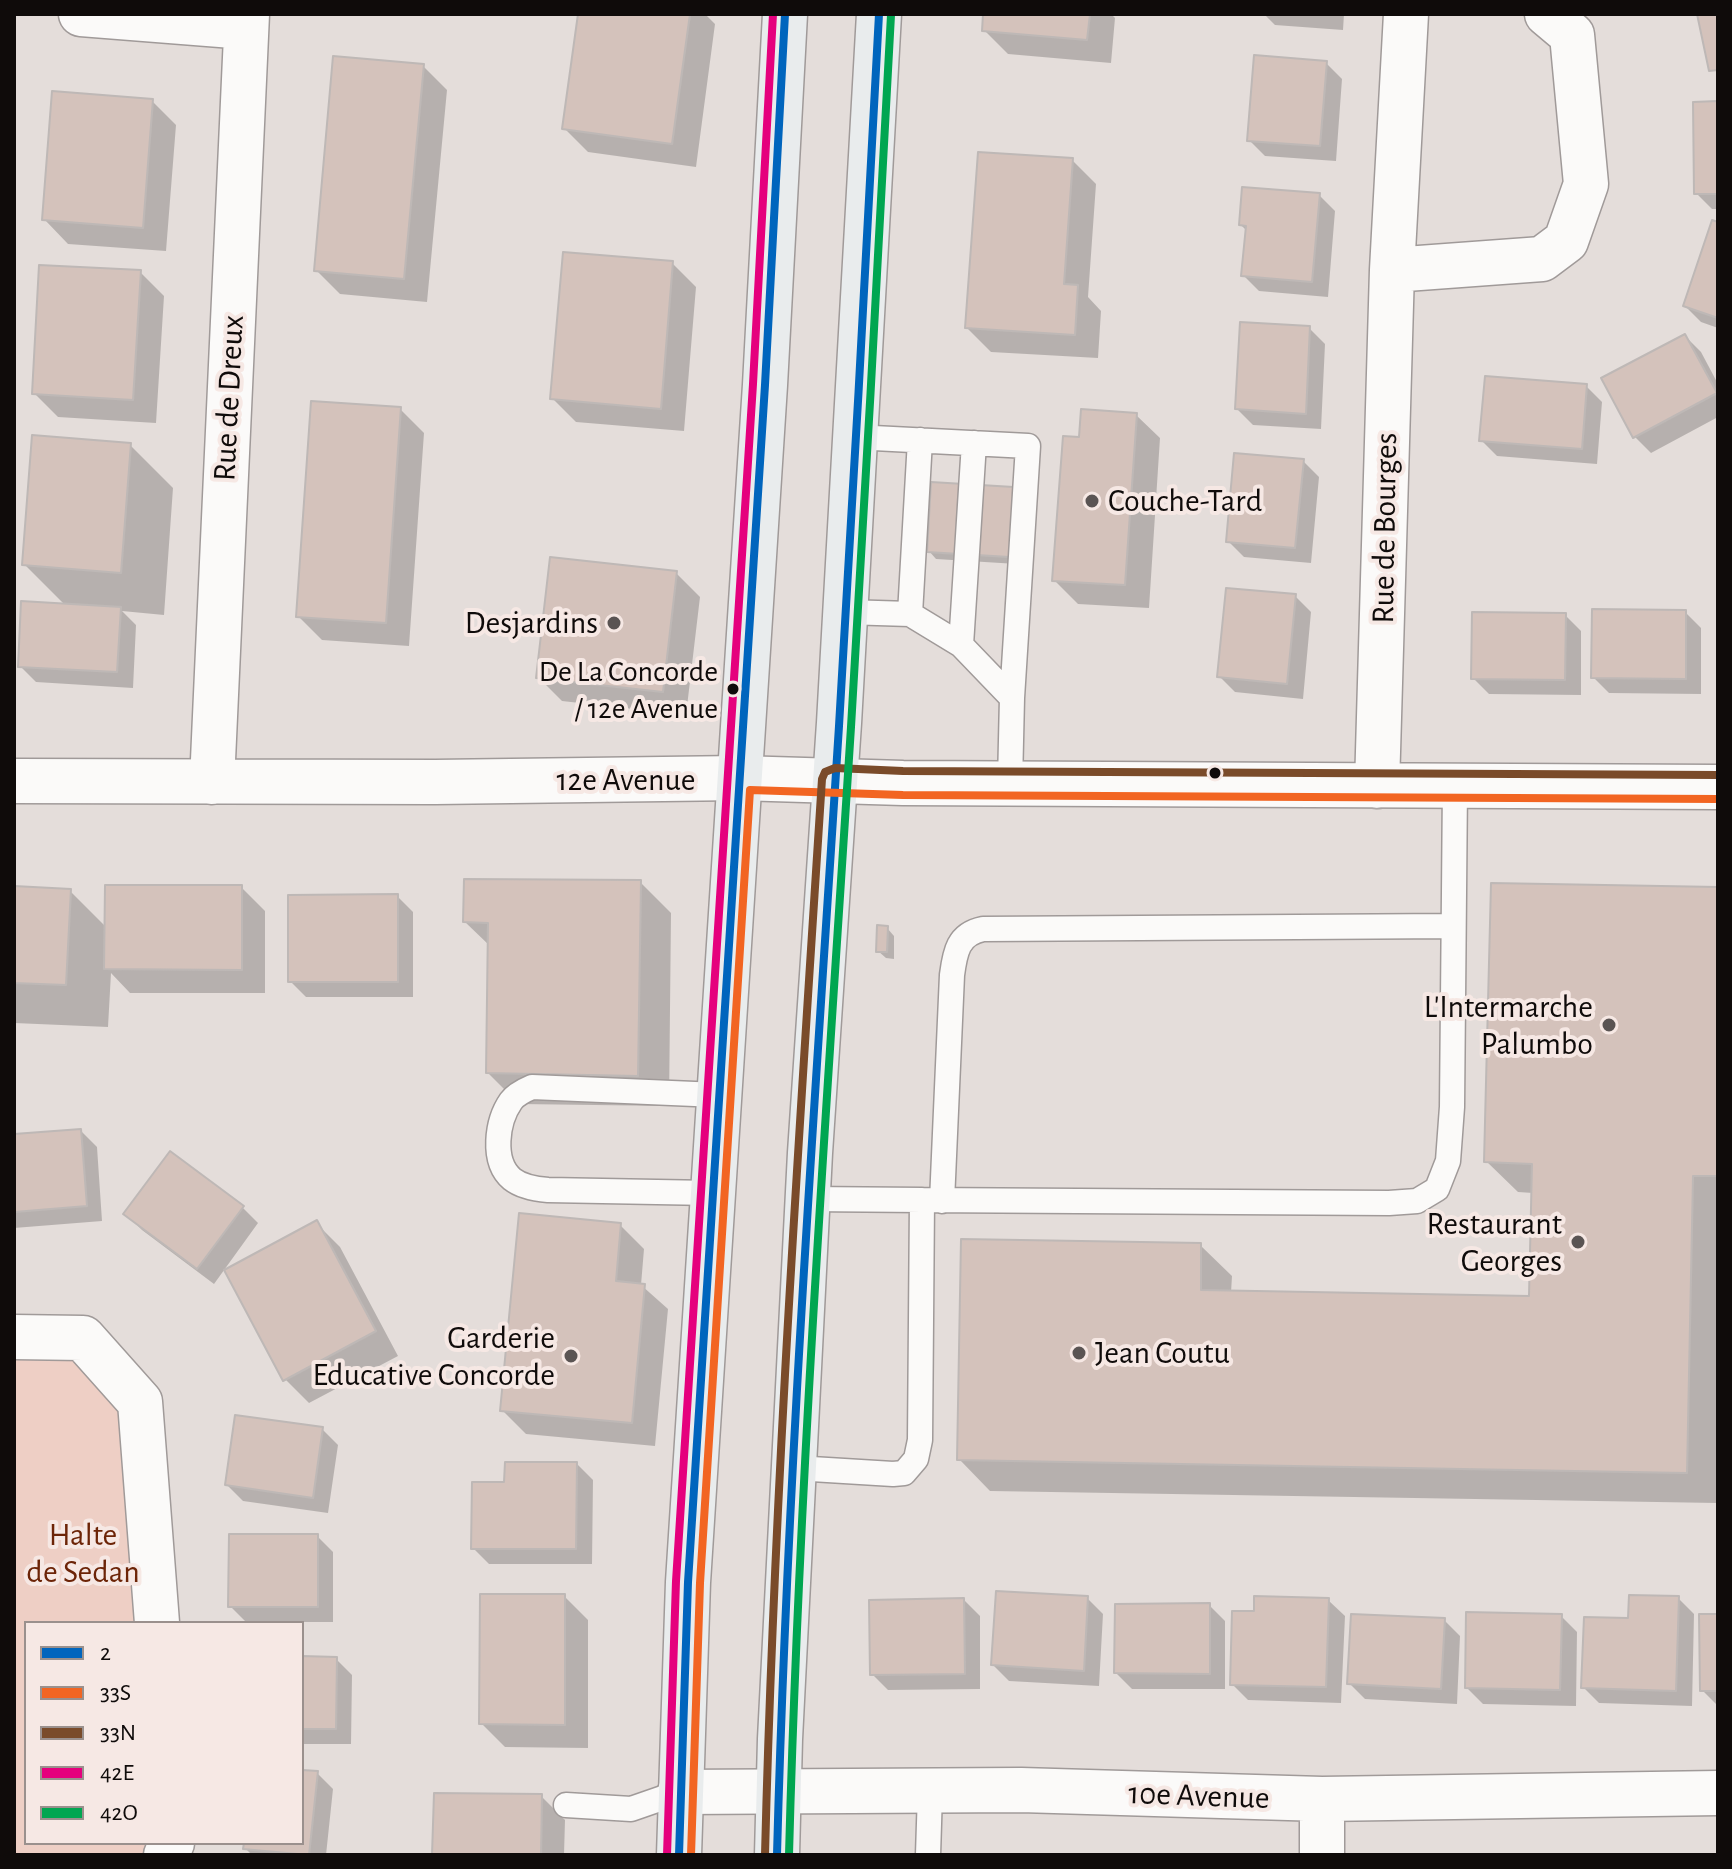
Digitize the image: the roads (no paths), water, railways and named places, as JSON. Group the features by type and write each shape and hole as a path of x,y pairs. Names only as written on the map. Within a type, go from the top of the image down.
{"street":[{"path":"81,14 246,20"},
{"path":"679,1855 688,1582 785,14"},
{"path":"777,1855 808,1199 879,14"},
{"name":"Rue de Bourges","path":"1377,786 1392,270 1406,14"},
{"path":"1392,270 1542,259 1566,241 1586,184 1572,35 1547,14"},
{"name":"Rue de Dreux","path":"212,782 246,20"},
{"name":"12e Avenue","path":"14,781 677,781 739,778 1010,783 1718,787"},
{"path":"14,1337 83,1338 140,1402 157,1621"},
{"name":"10e Avenue","path":"680,1792 1021,1790 1322,1799 1718,1793"},
{"path":"1322,1799 1322,1855"}],"lane":[{"path":"854,437 1028,446 1012,698 1010,783"},
{"path":"910,614 920,440"},
{"path":"961,645 974,443"},
{"path":"845,612 910,614 961,645 1012,698"},
{"path":"808,1199 1389,1203 1417,1201 1429,1196 1443,1178 1451,1135 1455,785"},
{"path":"795,1468 893,1474 904,1473 916,1459 920,1440 932,1201 952,975 958,944 966,934 983,929 1453,926"},
{"path":"711,1193 548,1190 525,1186 504,1169 500,1160 499,1130 513,1098 532,1087 718,1095"},
{"path":"566,1805 631,1809 680,1792"},
{"path":"928,1855 930,1792"}],"place":[{"name":"Couche-Tard","path":"1092,501"},
{"name":"Desjardins","path":"614,623"},
{"name":"De La Concorde / 12e Avenue","path":"733,689"},
{"name":"L'Intermarche Palumbo","path":"1609,1025"},
{"name":"Restaurant Georges","path":"1578,1242"},
{"name":"Jean Coutu","path":"1079,1353"},
{"name":"Garderie Educative Concorde","path":"571,1356"}],"park label":[{"name":"Halte de Sedan","path":"83,1554"}]}
